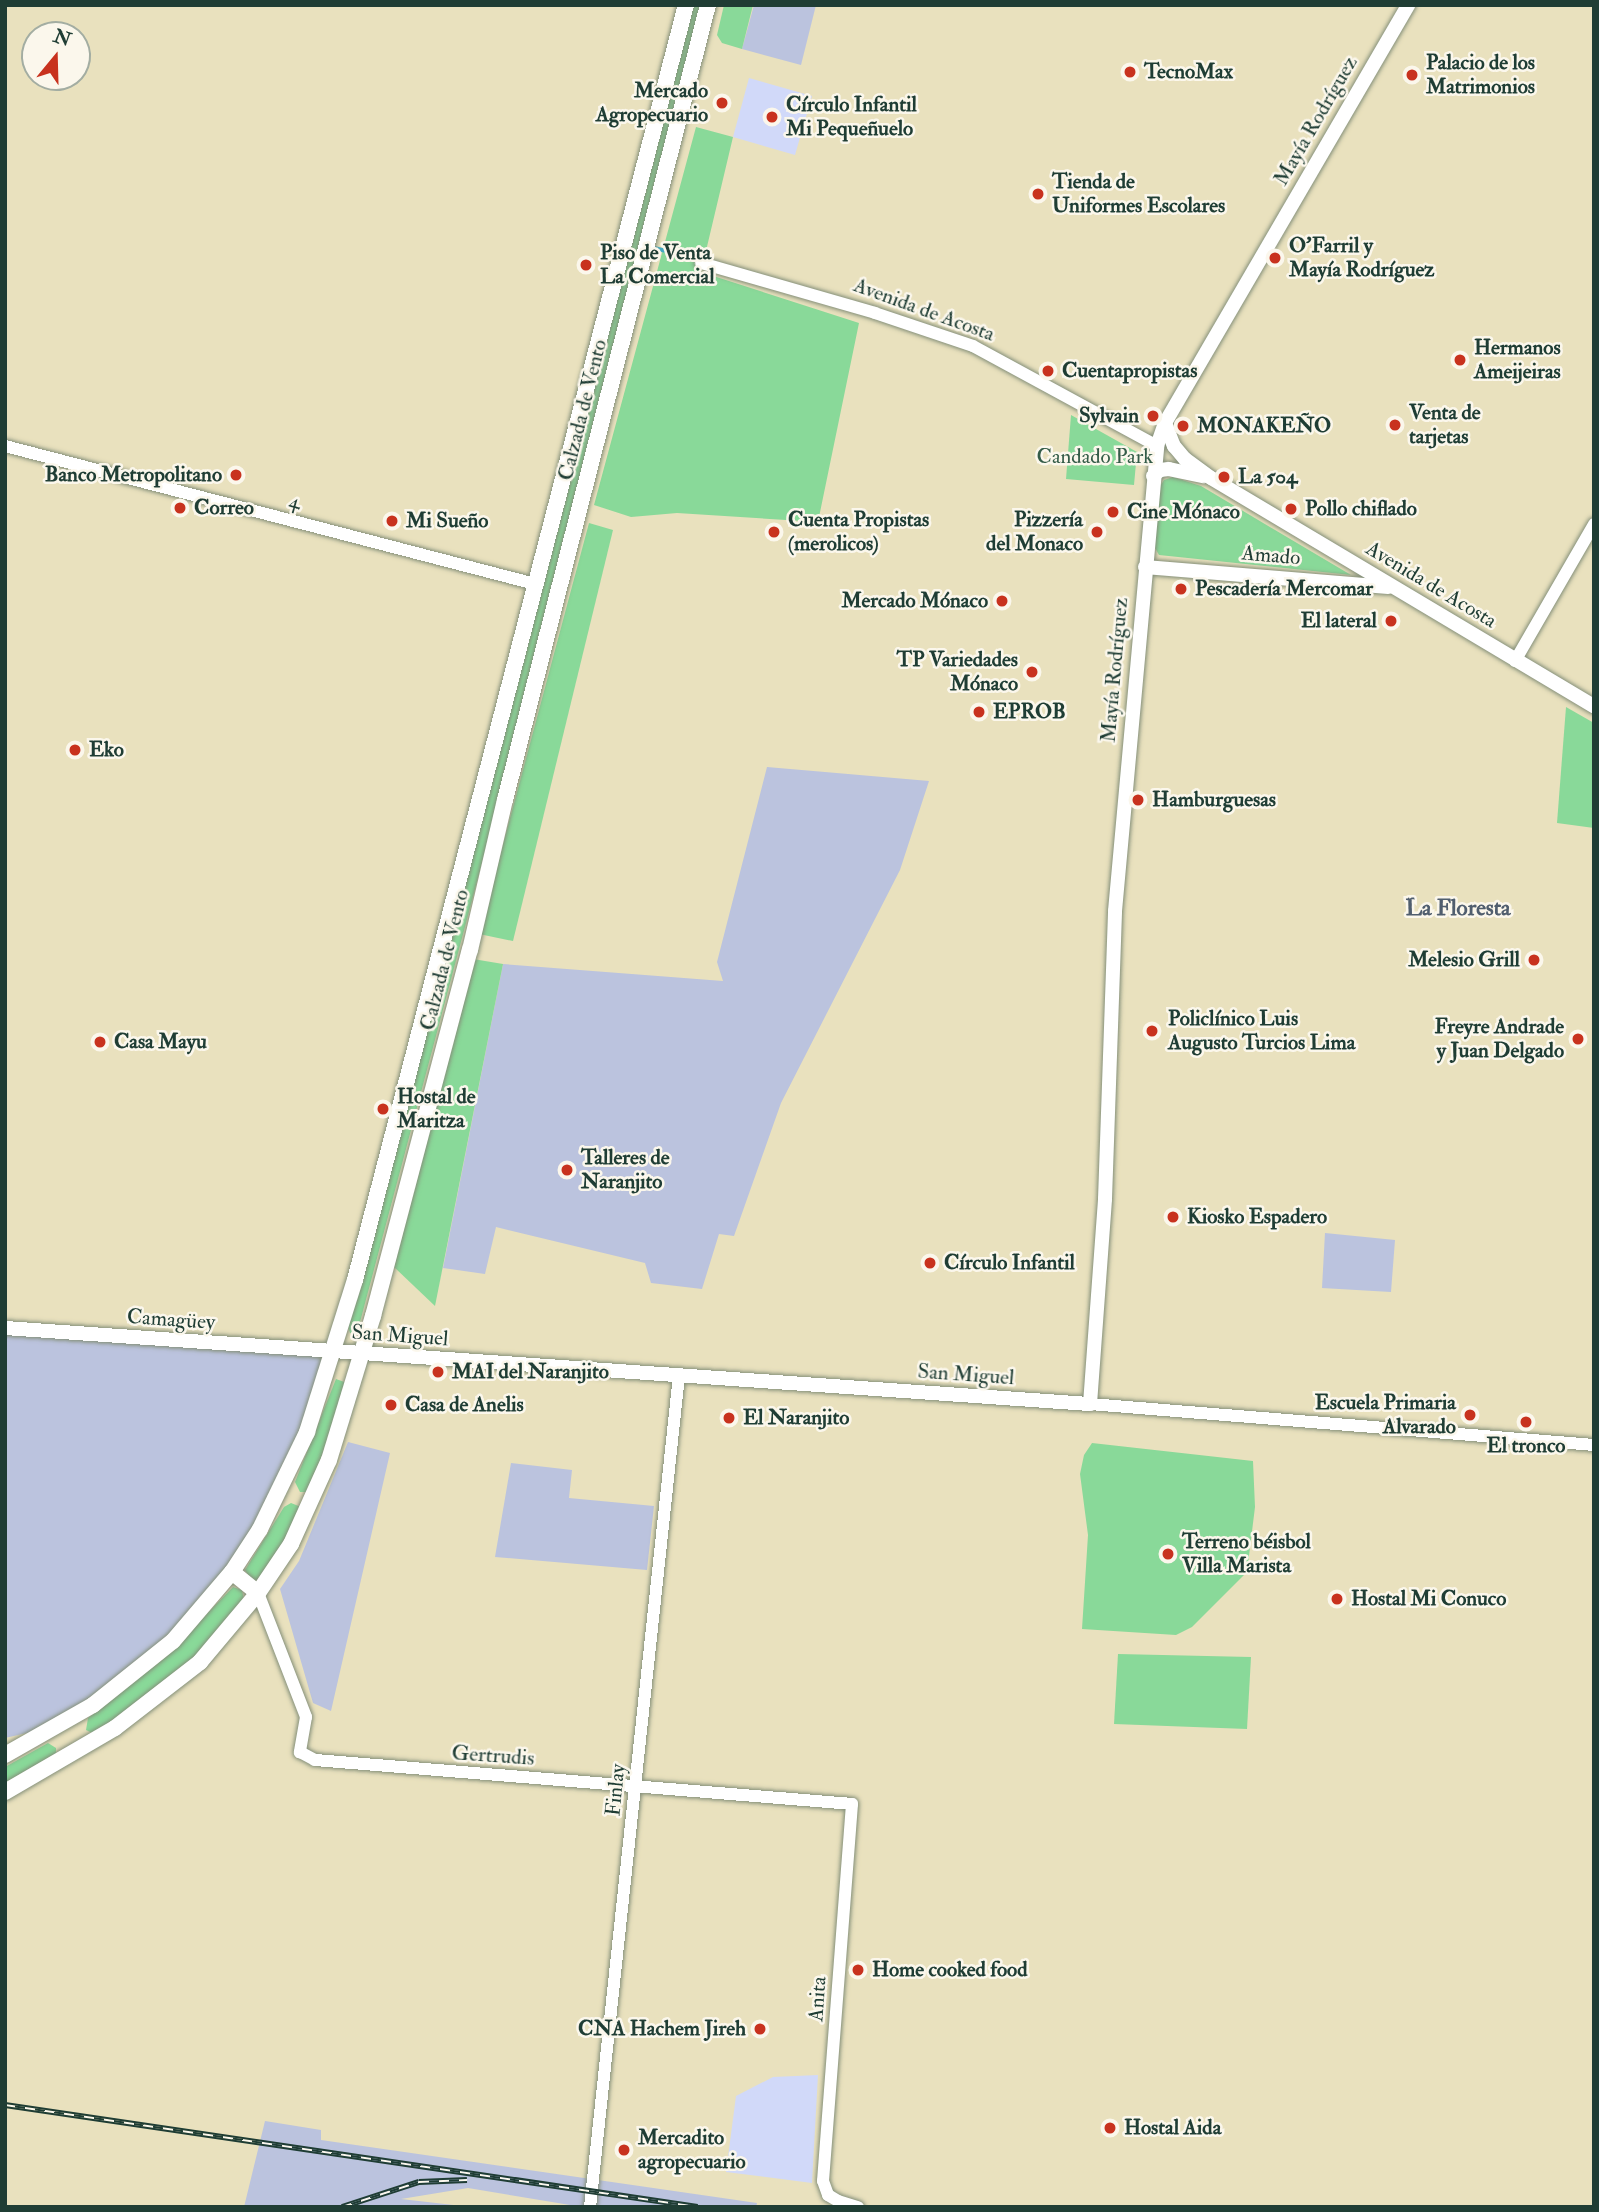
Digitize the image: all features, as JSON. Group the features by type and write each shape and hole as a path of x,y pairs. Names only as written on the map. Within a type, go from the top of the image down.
{"main road":[{"name":"Calzada de Vento","path":"5,1755 62,1725 130,1678 173,1641 232,1572 282,1490 307,1432 334,1353 686,5"},
{"name":"Calzada de Vento","path":"5,1792 115,1728 200,1662 258,1593 291,1544 329,1460 362,1355 470,950 518,749 708,5"},
{"name":"Mayía Rodríguez","path":"1090,1404 1105,1199 1115,911 1157,446 1165,423 1408,5"},
{"name":"Avenida de Acosta","path":"1165,423 1174,446 1185,459 1211,478 1594,706"},
{"name":"Avenida de Acosta","path":"1153,476 1170,468 1211,478"},
{"name":"Amado","path":"1145,567 1394,588"},
{"name":"Camagüey","path":"5,1328 334,1353"},
{"name":"San Miguel","path":"334,1353 1090,1404"},
{"path":"282,1490 311,1503"},
{"path":"232,1572 258,1593"}],"street":[{"name":"Avenida de Acosta","path":"701,263 874,313 973,346 1157,446"},
{"name":"4","path":"5,446 535,583"},
{"path":"1515,661 1594,524"},
{"name":"Finlay","path":"590,2207 678,1376"},
{"name":"San Miguel","path":"1090,1404 1594,1445"},
{"name":"Gertrudis","path":"258,1593 306,1717 300,1752 315,1760 852,1804"},
{"name":"Anita","path":"852,1804 823,2181 828,2195 858,2207"}],"shaded area":[{"path":"754,5 816,5 801,65 742,49"},
{"name":"Círculo Infantil Mi Pequeñuelo","path":"749,78 812,96 795,155 733,137"},
{"path":"767,767 929,781 900,870 781,1103 734,1236 719,1234 702,1289 651,1283 645,1263 496,1227 485,1274 443,1268 503,964 723,981 717,962"},
{"path":"1325,1233 1395,1240 1391,1292 1322,1288"},
{"path":"5,1328 334,1353 282,1490 200,1610 62,1725 5,1738"},
{"path":"348,1442 390,1453 331,1711 313,1703 280,1589 299,1561"},
{"path":"511,1463 572,1470 569,1498 654,1506 647,1570 495,1557"},
{"path":"818,2075 812,2183 726,2172 736,2096 773,2077"},
{"path":"265,2121 321,2130 321,2140 757,2203 756,2207 582,2207 468,2188 401,2199 471,2207 244,2207"}],"green space":[{"path":"693,5 702,5 509,761 359,1326 354,1334 350,1333 348,1327"},
{"path":"724,5 753,5 742,49 722,43 717,35"},
{"path":"696,127 733,137 701,272 859,323 818,522 677,513 631,517 594,505"},
{"name":"Candado Park","path":"1071,415 1137,452 1134,485 1066,479"},
{"path":"1173,477 1201,486 1351,575 1159,555 1154,546 1159,488 1164,480"},
{"path":"589,523 613,530 513,941 479,934"},
{"path":"1566,707 1594,723 1594,828 1557,823"},
{"path":"473,959 503,964 435,1306 394,1267"},
{"path":"336,1379 347,1383 311,1487 306,1492 300,1492 295,1482"},
{"name":"Terreno béisbol Villa Marista","path":"1092,1443 1253,1461 1255,1507 1247,1572 1192,1627 1176,1635 1082,1629 1088,1535 1080,1474 1084,1455"},
{"path":"291,1503 301,1507 289,1537 259,1580 252,1581 245,1570 284,1507"},
{"path":"233,1587 242,1590 244,1600 182,1671 94,1734 86,1730 88,1718 165,1657"},
{"path":"1118,1654 1251,1657 1247,1729 1114,1724"},
{"path":"48,1743 56,1748 56,1755 5,1784 5,1767"}],"waterway":[{"path":"655,248 692,258"}],"railway":[{"path":"5,2105 698,2207"},
{"path":"342,2207 419,2182 467,2180"}],"place":[{"name":"TecnoMax","path":"1130,72"},
{"name":"Palacio de los Matrimonios","path":"1412,75"},
{"name":"Mercado Agropecuario","path":"722,103"},
{"name":"Círculo Infantil Mi Pequeñuelo","path":"772,117"},
{"name":"Tienda de Uniformes Escolares","path":"1038,194"},
{"name":"O'Farril y Mayía Rodríguez","path":"1275,258"},
{"name":"Piso de Venta La Comercial","path":"586,265"},
{"name":"Hermanos Ameijeiras","path":"1460,360"},
{"name":"Cuentapropistas","path":"1048,371"},
{"name":"Sylvain","path":"1153,416"},
{"name":"Venta de tarjetas","path":"1395,425"},
{"name":"MONAKEÑO","path":"1183,426"},
{"name":"Banco Metropolitano","path":"236,475"},
{"name":"La 504","path":"1224,477"},
{"name":"Correo","path":"180,508"},
{"name":"Pollo chiflado","path":"1291,509"},
{"name":"Cine Mónaco","path":"1113,512"},
{"name":"Mi Sueño","path":"392,521"},
{"name":"Cuenta Propistas (merolicos)","path":"774,532"},
{"name":"Pizzería del Monaco","path":"1097,532"},
{"name":"Pescadería Mercomar","path":"1181,589"},
{"name":"Mercado Mónaco","path":"1002,601"},
{"name":"El lateral","path":"1391,621"},
{"name":"TP Variedades Mónaco","path":"1032,672"},
{"name":"EPROB","path":"979,712"},
{"name":"Eko","path":"75,750"},
{"name":"Hamburguesas","path":"1138,800"},
{"name":"Melesio Grill","path":"1534,960"},
{"name":"Policlínico Luis Augusto Turcios Lima","path":"1152,1031"},
{"name":"Freyre Andrade y Juan Delgado","path":"1578,1039"},
{"name":"Casa Mayu","path":"100,1042"},
{"name":"Hostal de Maritza","path":"383,1109"},
{"name":"Talleres de Naranjito","path":"567,1170"},
{"name":"Kiosko Espadero","path":"1173,1217"},
{"name":"Círculo Infantil","path":"930,1263"},
{"name":"MAI del Naranjito","path":"438,1372"},
{"name":"Casa de Anelis","path":"391,1405"},
{"name":"Escuela Primaria Alvarado","path":"1470,1415"},
{"name":"El Naranjito","path":"729,1418"},
{"name":"El tronco","path":"1526,1422"},
{"name":"Terreno béisbol Villa Marista","path":"1168,1554"},
{"name":"Hostal Mi Conuco","path":"1337,1599"},
{"name":"Home cooked food","path":"858,1970"},
{"name":"CNA Hachem Jireh","path":"760,2029"},
{"name":"Hostal Aida","path":"1110,2128"},
{"name":"Mercadito agropecuario","path":"624,2150"}],"district":[{"name":"La Floresta","path":"1458,908"}]}
